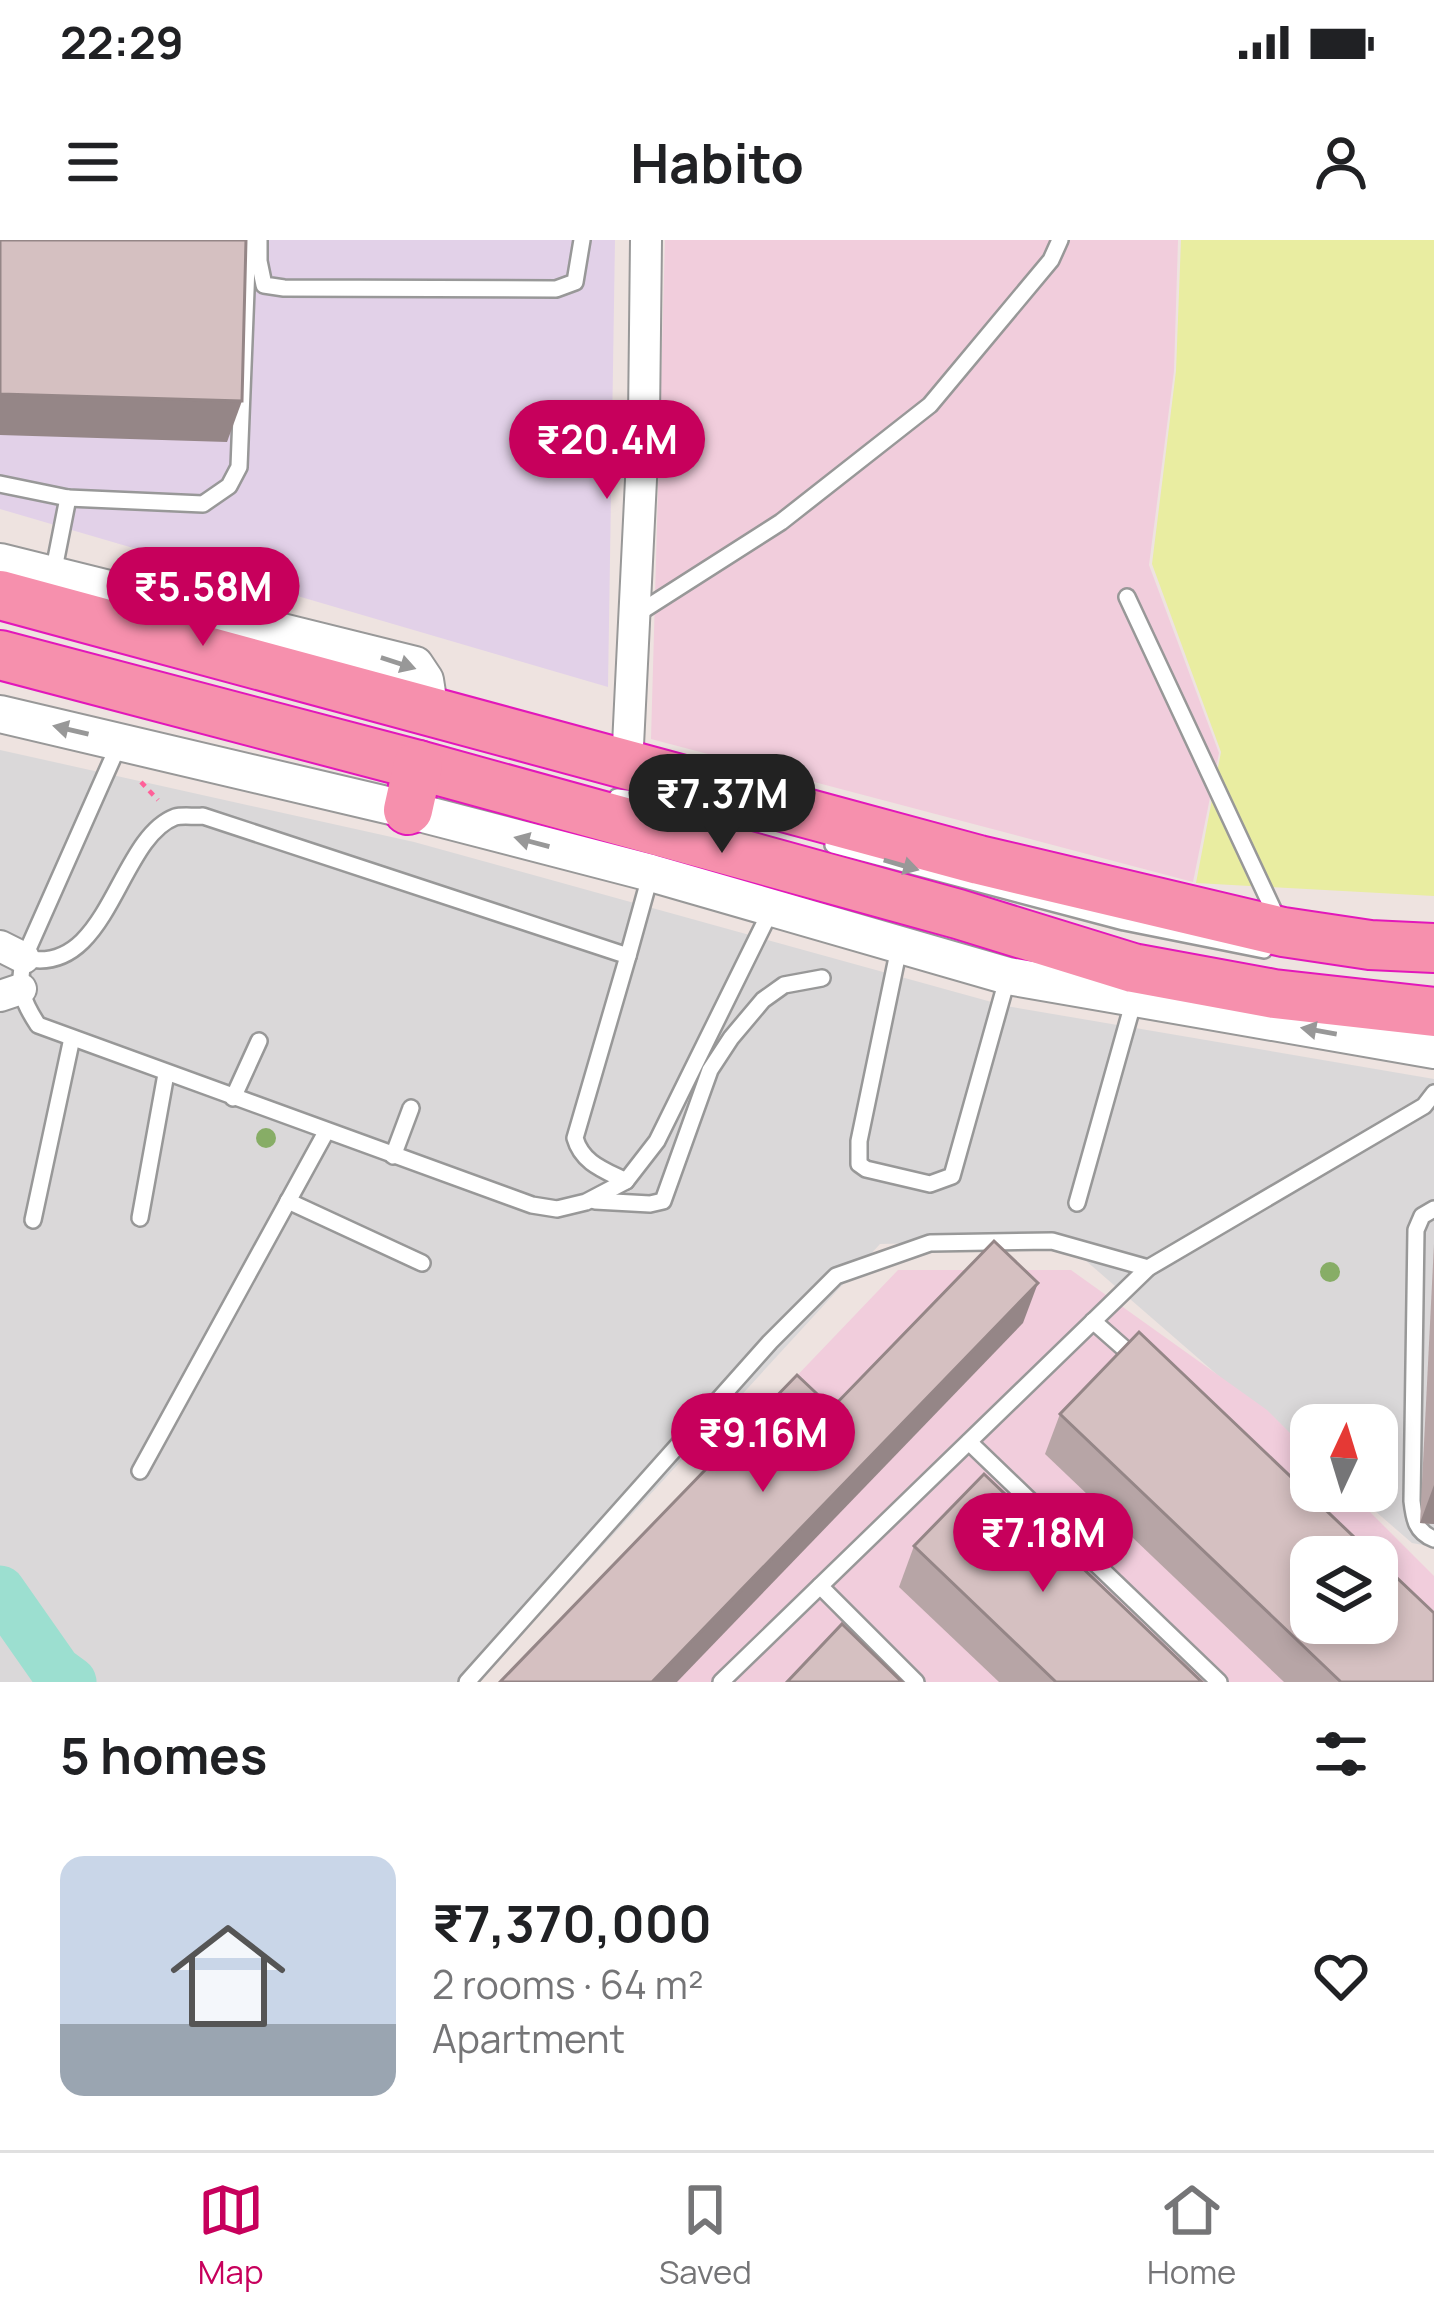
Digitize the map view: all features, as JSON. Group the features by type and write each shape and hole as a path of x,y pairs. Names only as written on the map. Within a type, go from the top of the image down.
{"highway":[{"path":"0,595 414,708 618,786 979,860 1282,954 1370,945 1413,956"},
{"path":"0,655 361,749 413,787 958,914 1133,968 1274,994 1434,1012"}],"street":[{"path":"618,786 634,616 644,418 646,240"},
{"path":"0,562 415,665 425,680 414,708"},
{"path":"0,714 117,748 413,787 651,873 1008,976 1434,1050"}],"lane":[{"path":"0,484 68,498 203,504 229,486 239,467 248,240"},
{"path":"259,240 264,285 510,289 556,289 574,282 582,240"},
{"path":"634,616 782,522 930,404 1051,260 1060,240"},
{"path":"53,574 68,498"},
{"path":"1127,597 1282,954"},
{"path":"117,748 12,952 10,992 38,1024 166,1075 532,1205 557,1209 586,1202 626,1181 657,1141 772,907"},
{"path":"618,786 717,813"},
{"path":"618,786 695,831 941,901 1118,944"},
{"path":"12,952 43,962 77,948 152,836 175,817 203,817 628,956"},
{"path":"816,840 1124,922 1282,954 1329,982"},
{"path":"626,1181 593,1165 579,1151 575,1138 651,873"},
{"path":"900,945 859,1141 859,1164 866,1169 930,1184 952,1176 1008,976"},
{"path":"1352,961 1413,956"},
{"path":"1176,958 1252,972"},
{"path":"586,1202 662,1201 710,1070 731,1038 763,1000 784,985 822,978"},
{"path":"1077,1203 1134,1000"},
{"path":"33,1220 72,1038"},
{"path":"233,1098 259,1041"},
{"path":"140,1218 166,1075"},
{"path":"721,1682 1148,1268 1424,1106 1434,1093"},
{"path":"393,1156 410,1108"},
{"path":"140,1471 326,1132"},
{"path":"288,1202 422,1263"},
{"path":"1434,1209 1422,1216 1417,1230 1412,1501 1414,1520 1424,1535 1434,1539"},
{"path":"467,1682 770,1342 836,1276 929,1243 1052,1241 1148,1268"},
{"path":"1093,1321 1142,1364"},
{"path":"968,1442 1219,1682"},
{"path":"820,1586 916,1682"}],"path":[{"path":"117,748 175,817"}],"shaded area":[{"path":"0,240 615,240 608,687 0,509"},
{"path":"665,240 1178,240 1174,371 1149,565 1219,753 1193,882 651,739"},
{"path":"0,750 414,842 1006,1006 1434,1079 1434,1547 1412,1543 1376,1512 1398,1512 1398,1404 1290,1404 1290,1438 1062,1240 880,1244 478,1682 0,1682"},
{"path":"898,1270 1071,1270 1267,1410 1290,1433 1290,1512 1370,1512 1394,1536 1290,1536 1290,1644 1398,1644 1398,1540 1434,1576 1434,1682 504,1682"}],"green space":[{"path":"1181,240 1434,240 1434,896 1196,883 1221,752 1152,564 1176,371"}],"building":[{"path":"0,240 246,240 242,401 0,394"},
{"path":"994,1241 1038,1283 652,1682 500,1682 797,1375 832,1408"},
{"path":"1139,1332 1290,1476 1290,1512 1328,1512 1353,1536 1290,1536 1290,1633 1060,1414"},
{"path":"984,1474 1202,1682 1056,1682 914,1546"},
{"path":"1398,1579 1434,1613 1434,1682 1341,1682 1301,1644 1398,1644"},
{"path":"842,1624 902,1682 787,1682"}],"waterway":[{"path":"0,1591 56,1671 71,1682"}]}
